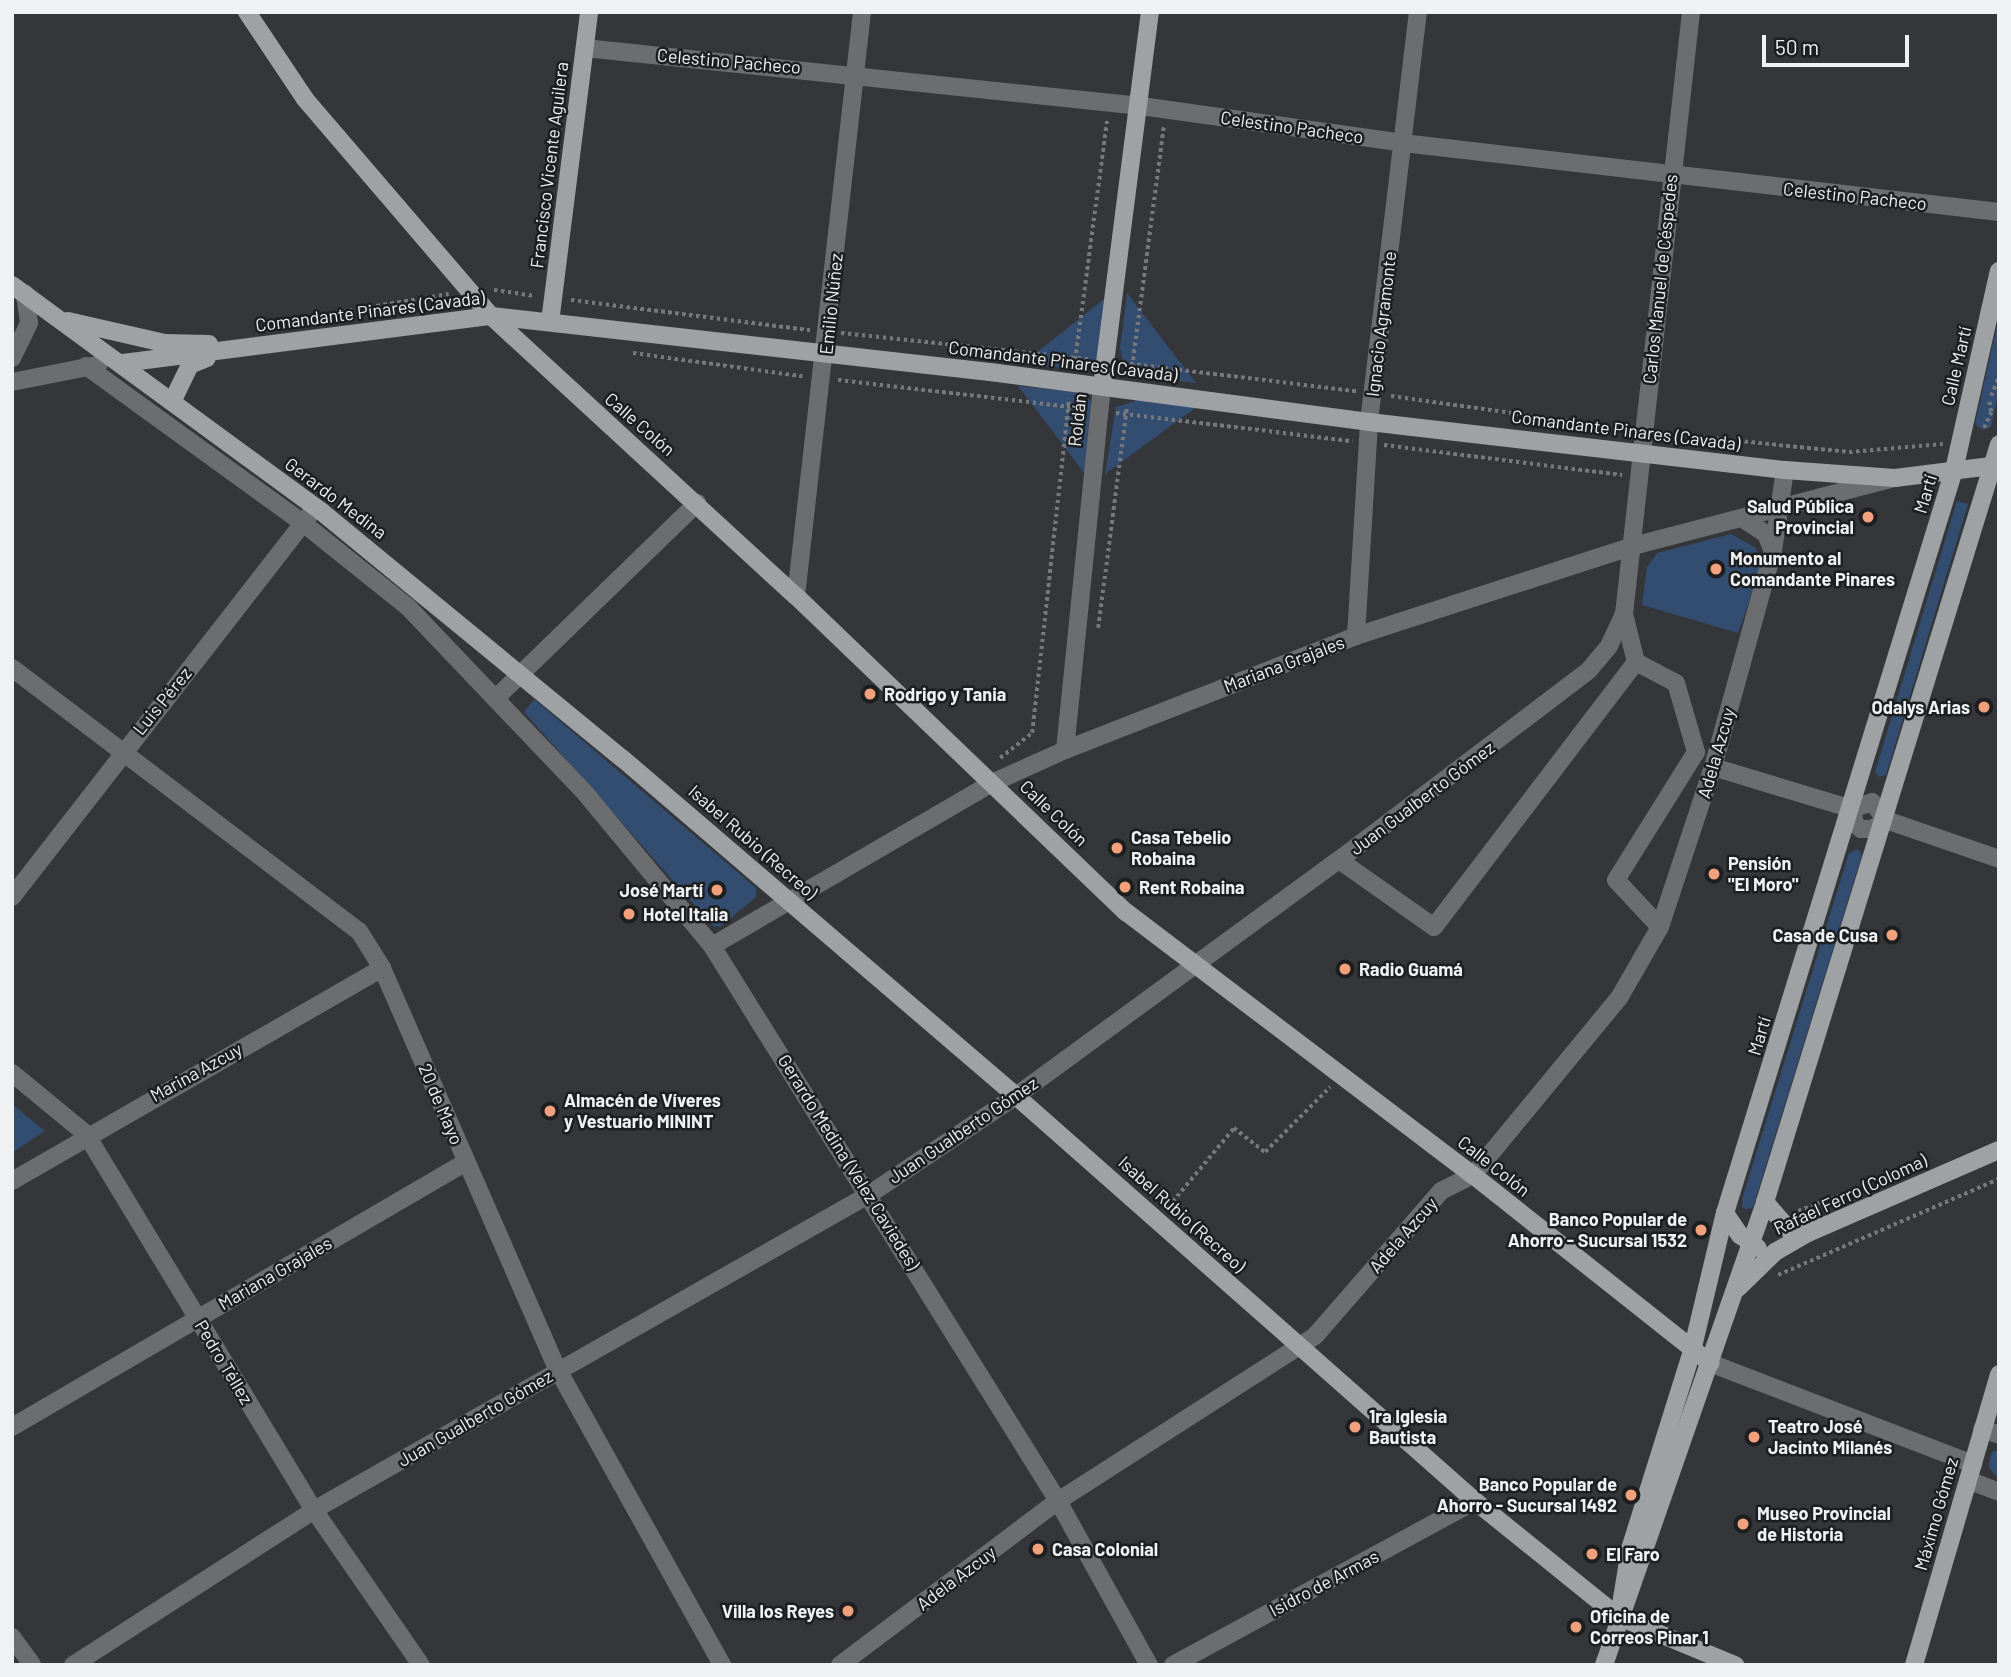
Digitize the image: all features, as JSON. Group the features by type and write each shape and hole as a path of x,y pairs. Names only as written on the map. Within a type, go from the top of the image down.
{"main road":[{"name":"Calle Colón","path":"247,12 305,99 491,316 697,503 1126,912 1340,1077 1473,1175 1710,1363"},
{"name":"Francisco Vicente Aguilera","path":"551,322 589,12"},
{"name":"Roldán","path":"1102,386 1141,106 1150,12"},
{"name":"Calle Martí","path":"1954,470 1999,271"},
{"name":"Gerardo Medina","path":"18,289 123,363 315,508 623,759"},
{"name":"Comandante Pinares (Cavada)","path":"123,363 491,316 1071,382 1369,422 1785,470 1895,478 1996,466"},
{"path":"61,320 164,343 266,346"},
{"path":"172,402 190,365 227,351"},
{"path":"1996,466 1999,444"},
{"name":"Martí","path":"1604,1665 1619,1618 1646,1553 1765,1202 1996,466"},
{"name":"Martí","path":"1619,1618 1630,1549 1692,1350 1726,1213 1954,470"},
{"name":"Isabel Rubio (Recreo)","path":"623,759 1016,1096 1475,1501 1619,1618 1735,1665"},
{"name":"Rafael Ferro (Coloma)","path":"1700,1319 1732,1295 1775,1252 1808,1233 1999,1150"},
{"path":"1765,1202 1788,1230 1808,1233"},
{"path":"1726,1213 1750,1245 1775,1252"},
{"path":"1663,1328 1700,1319"},
{"name":"Máximo Gómez","path":"1914,1665 1971,1472 1990,1432 1999,1374"}],"street":[{"name":"Emilio Núñez","path":"796,596 826,355 862,12"},
{"name":"Ignacio Agramonte","path":"1356,636 1369,422 1418,12"},
{"name":"Carlos Manuel de Céspedes","path":"1633,546 1671,176 1691,12"},
{"name":"Celestino Pacheco","path":"584,48 855,73 1109,102 1403,143 1999,212"},
{"path":"12,359 29,323 18,289"},
{"path":"12,382 86,366 123,363"},
{"path":"86,366 303,523 408,607 497,697 697,503"},
{"name":"Roldán","path":"1065,750 1102,386"},
{"name":"Adela Azcuy","path":"840,1665 1058,1501 1297,1345 1315,1336 1441,1191 1473,1175 1619,998 1660,927 1713,767 1773,551 1785,470"},
{"name":"Mariana Grajales","path":"712,946 987,778 1356,636 1633,546 1895,478"},
{"name":"Luis Pérez","path":"12,897 123,750 315,508"},
{"path":"1744,519 1766,534 1773,551"},
{"name":"Juan Gualberto Gómez","path":"73,1665 314,1510 870,1194 1016,1096 1191,964 1339,860 1574,684 1609,646 1624,614 1633,546"},
{"path":"1624,614 1636,663"},
{"path":"1339,860 1434,927 1636,663"},
{"path":"1636,663 1676,682 1696,752 1616,880 1660,927"},
{"name":"20 de Mayo","path":"12,668 359,931 382,968 558,1370 722,1665"},
{"name":"Gerardo Medina (Velez Caviedes)","path":"497,697 585,793 712,946 870,1194 1058,1501 1149,1665"},
{"path":"1713,767 1852,809 1872,802 1886,820 1999,859"},
{"name":"Marina Azcuy","path":"12,1181 86,1134 382,968"},
{"name":"Pedro Téllez","path":"12,1073 86,1134 314,1510 421,1665"},
{"name":"Mariana Grajales","path":"12,1427 466,1162"},
{"name":"Calle Colón","path":"1710,1363 1971,1472 1999,1492"},
{"name":"Isidro de Armas","path":"1173,1665 1475,1501"},
{"path":"12,1637 32,1665"}],"path":[{"path":"987,778 1031,733 1071,382 1109,102"},
{"path":"1097,631 1166,109"},
{"path":"1983,430 1999,376"},
{"path":"1158,1220 1234,1128 1265,1152 1340,1077"},
{"path":"1773,1278 1999,1179"},
{"path":"1788,1203 1794,1211 1805,1211 1868,1185"}],"shaded area":[{"path":"1127,293 1196,383 1134,375 1124,365 1120,348"},
{"path":"1104,299 1096,363 1084,370 1022,364"},
{"path":"1999,317 1999,392 1991,427 1983,430 1975,424"},
{"path":"1018,386 1079,392 1091,401 1085,474"},
{"path":"1141,399 1198,406 1105,474 1116,407"},
{"path":"1957,501 1968,504 1886,775 1879,777 1875,772"},
{"path":"1731,534 1756,548 1761,568 1738,633 1642,605 1647,567 1657,553"},
{"path":"534,699 756,888 756,897 720,927 713,926 524,712"},
{"path":"1858,849 1862,855 1753,1207 1742,1208 1743,1196 1849,853"},
{"path":"12,1104 45,1131 12,1153"},
{"path":"1999,1449 1999,1480 1988,1466 1992,1452"}],"place":[{"name":"Salud Pública Provincial","path":"1868,517"},
{"name":"Monumento al Comandante Pinares","path":"1716,569"},
{"name":"Rodrigo y Tania","path":"870,694"},
{"name":"Odalys Arias","path":"1984,707"},
{"name":"Casa Tebelio Robaina","path":"1117,848"},
{"name":"Pensión \"El Moro\"","path":"1714,874"},
{"name":"Rent Robaina","path":"1125,887"},
{"name":"José Martí","path":"717,890"},
{"name":"Hotel Italia","path":"629,914"},
{"name":"Casa de Cusa","path":"1892,935"},
{"name":"Radio Guamá","path":"1345,969"},
{"name":"Almacén de Víveres y Vestuario MININT","path":"550,1111"},
{"name":"Banco Popular de Ahorro - Sucursal 1532","path":"1701,1230"},
{"name":"1ra Iglesia Bautista","path":"1355,1427"},
{"name":"Teatro José Jacinto Milanés","path":"1754,1437"},
{"name":"Banco Popular de Ahorro - Sucursal 1492","path":"1631,1495"},
{"name":"Museo Provincial de Historia","path":"1743,1524"},
{"name":"Casa Colonial","path":"1038,1549"},
{"name":"El Faro","path":"1592,1554"},
{"name":"Villa los Reyes","path":"848,1611"},
{"name":"Oficina de Correos Pinar 1","path":"1576,1627"}]}
